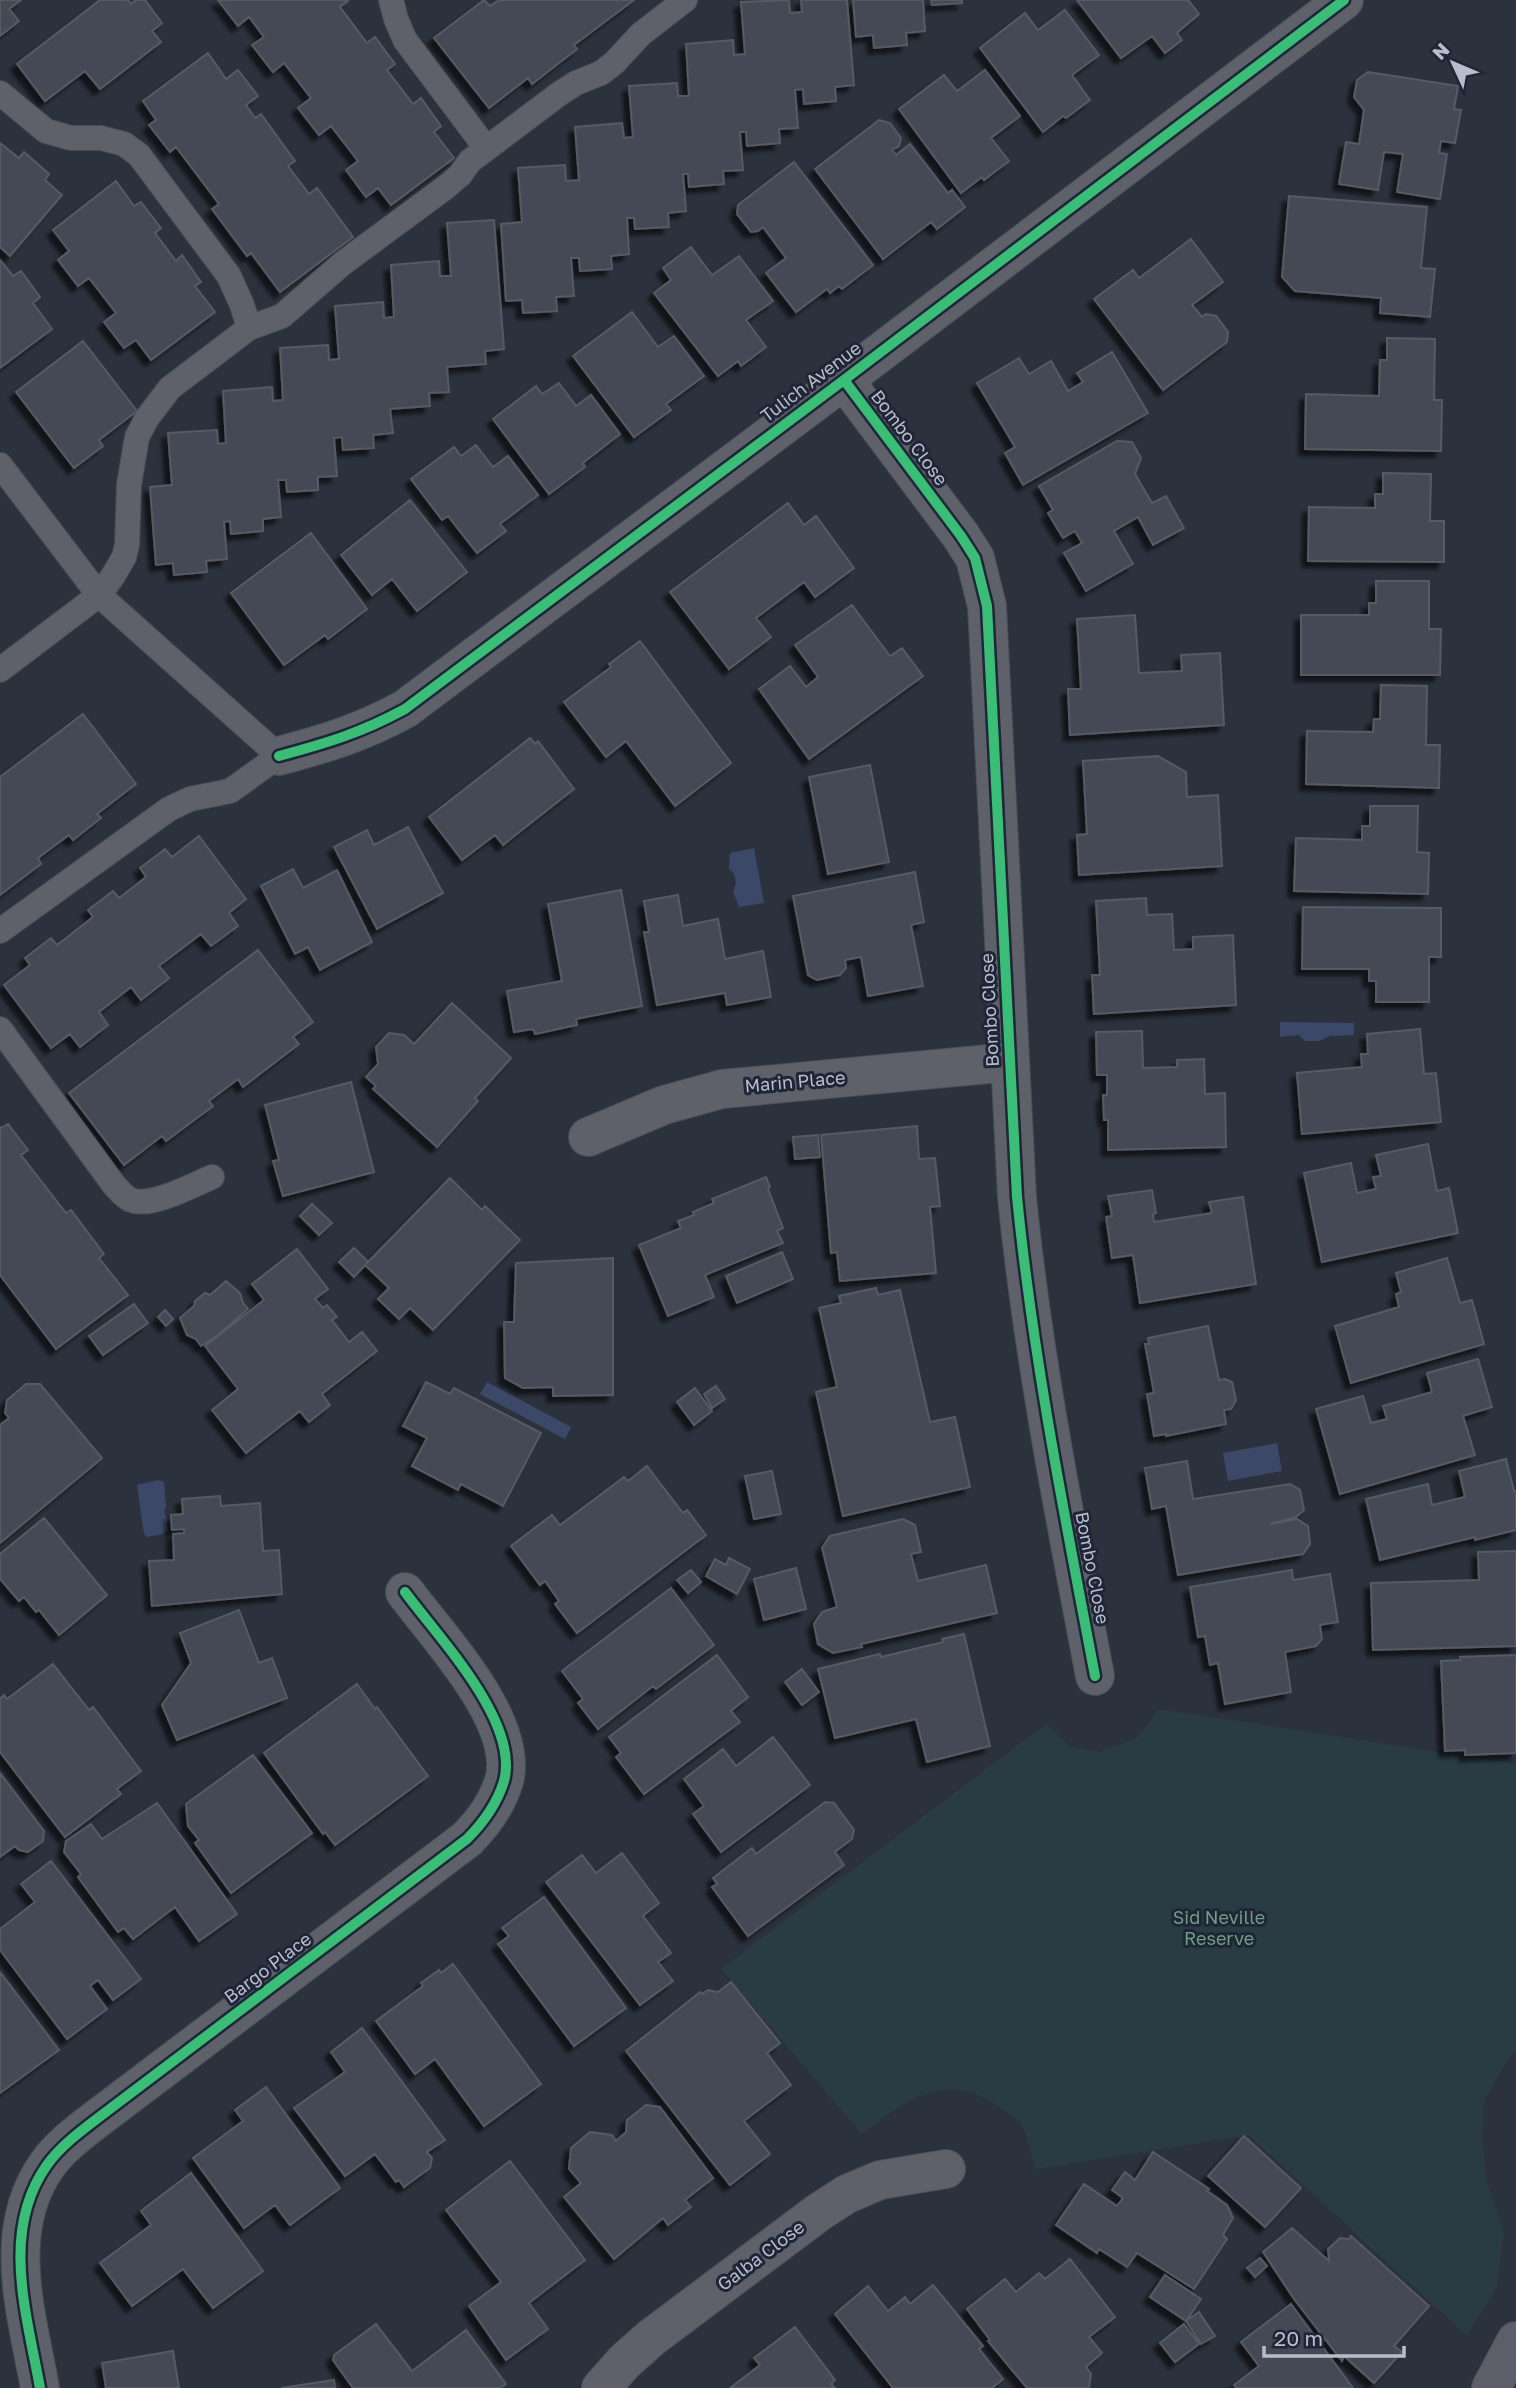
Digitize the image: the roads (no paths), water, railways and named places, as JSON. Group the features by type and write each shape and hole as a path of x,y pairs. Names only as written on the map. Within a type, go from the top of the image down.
{"street":[{"name":"Tulich Avenue","path":"279,756 371,728 404,709 844,380 1344,0"},
{"name":"Bombo Close","path":"844,380 975,558 987,606 1017,1198 1024,1270 1062,1500 1095,1676"},
{"name":"Marin Place","path":"588,1137 664,1105 722,1089 1010,1062"},
{"name":"Bargo Place","path":"40,2388 20,2275 20,2248 24,2214 33,2186 48,2162 93,2121 467,1839 484,1821 496,1801 505,1779 506,1760 493,1714 481,1692 405,1592"},
{"name":"Galba Close","path":"601,2388 624,2362 651,2339 847,2194 880,2180 946,2169"},
{"path":"1492,2388 1516,2341"}],"lane":[{"path":"391,0 405,40 486,148"},
{"path":"0,670 99,595 124,557 127,545 129,485 137,437 147,418 170,388 249,328 282,316 343,263 446,187 486,148 559,94 576,83 601,73 641,34 685,0"},
{"path":"0,93 33,122 58,136 102,138 124,144 139,155 229,276 249,328"},
{"path":"0,465 99,595 279,756 230,792 190,799 169,809 0,931"},
{"path":"0,1029 114,1185 128,1199 142,1202 177,1192 212,1177"}],"water":[{"path":"754,848 764,903 739,907 733,892 735,877 729,869 730,853"},
{"path":"1280,1022 1354,1023 1354,1035 1330,1036 1319,1041 1305,1041 1299,1035 1280,1037"},
{"path":"487,1382 571,1427 565,1439 480,1394"},
{"path":"1277,1443 1282,1471 1228,1481 1223,1453"},
{"path":"158,1480 164,1482 164,1512 168,1530 163,1534 147,1537 144,1534 137,1485"}],"park label":[{"name":"Sid Neville Reserve","path":"1219,1928"}]}
